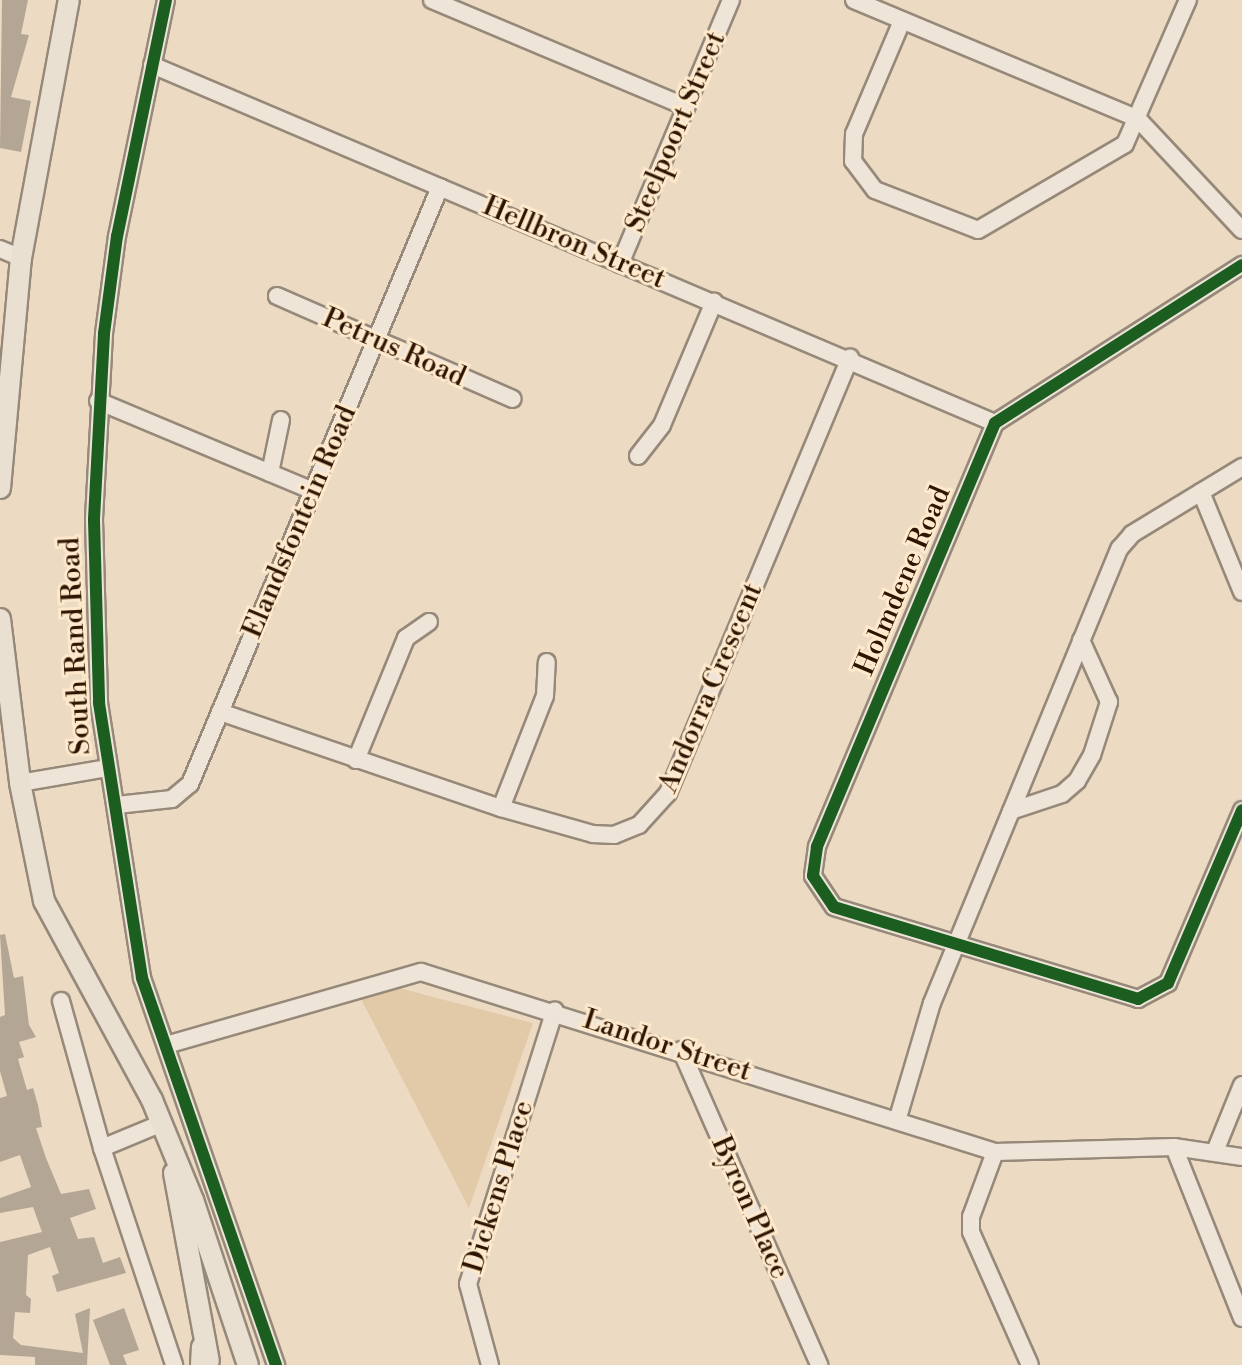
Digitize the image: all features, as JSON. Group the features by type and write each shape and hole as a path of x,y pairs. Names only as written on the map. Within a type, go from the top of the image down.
{"main road":[{"path":"0,488 21,258 69,0"},
{"path":"0,619 5,711 36,876 54,927 129,1053 162,1123 248,1365"},
{"path":"170,1145 206,1359"}],"street":[{"name":"South Rand Road","path":"166,0 117,236 98,401 96,630 107,768 117,805 138,958 276,1365"},
{"path":"432,0 686,107"},
{"name":"Steelpoort Street","path":"620,264 731,0"},
{"path":"854,0 1138,119 1242,230"},
{"path":"902,21 854,134 853,161 875,190 969,230 991,227 1113,153 1132,136 1188,0"},
{"name":"Hellbron Street","path":"152,65 850,358 995,423"},
{"name":"Elandsfontein Road","path":"117,805 181,795 220,712 440,187"},
{"path":"0,249 21,258"},
{"path":"995,423 1242,265"},
{"name":"Petrus Road","path":"277,296 513,399"},
{"path":"638,456 662,425 714,302"},
{"name":"Andorra Crescent","path":"220,712 501,808 593,834 614,835 646,820 662,805 850,358"},
{"path":"98,401 313,491"},
{"path":"270,473 281,420"},
{"name":"Holmdene Road","path":"995,423 813,866 817,889 834,907 1129,999 1161,991 1242,810"},
{"path":"897,1121 911,1062 956,944 1125,540 1242,467"},
{"path":"1201,492 1242,592"},
{"path":"356,760 406,638 429,622"},
{"path":"1011,811 1062,794 1077,781 1092,755 1109,702 1081,640"},
{"path":"501,808 545,696 547,662"},
{"path":"20,783 107,768"},
{"name":"Landor Street","path":"166,1045 416,971 555,1010 995,1152 1174,1147 1216,1149 1242,1157"},
{"path":"61,1001 102,1148 174,1365"},
{"name":"Dickens Place","path":"490,1365 468,1284 555,1010"},
{"name":"Byron Place","path":"681,1050 819,1365"},
{"path":"1216,1149 1242,1085"},
{"path":"102,1148 162,1123"},
{"path":"1174,1147 1196,1212 1242,1318"},
{"path":"995,1152 974,1209 971,1232 1030,1365"}],"shaded area":[{"path":"395,987 533,1023 469,1208 361,999"}],"building":[{"path":"2,0 28,0 21,34 29,35 11,97 31,101 21,152 0,148"},
{"path":"5,934 14,978 23,976 29,1025 36,1037 19,1042 24,1057 18,1059 27,1090 33,1088 38,1105 42,1127 36,1128 46,1158 61,1194 89,1189 96,1209 70,1218 78,1239 94,1237 103,1263 120,1257 126,1273 57,1292 52,1276 59,1273 50,1247 28,1255 26,1295 31,1299 30,1313 15,1312 13,1338 21,1345 83,1353 75,1314 90,1308 87,1365 35,1365 35,1357 0,1355 0,1242 42,1232 33,1207 0,1213 0,1198 31,1187 20,1155 0,1162 0,1098 7,1096 0,1071 0,1017 5,1015 0,935"},
{"path":"124,1308 139,1350 123,1355 127,1365 110,1365 93,1320"}],"cycle path":[{"path":"166,0 117,236 104,334 94,520 99,703 142,978 276,1365"},
{"path":"1242,265 995,423 817,847 813,876 834,907 1138,999 1168,983 1242,810"}]}
